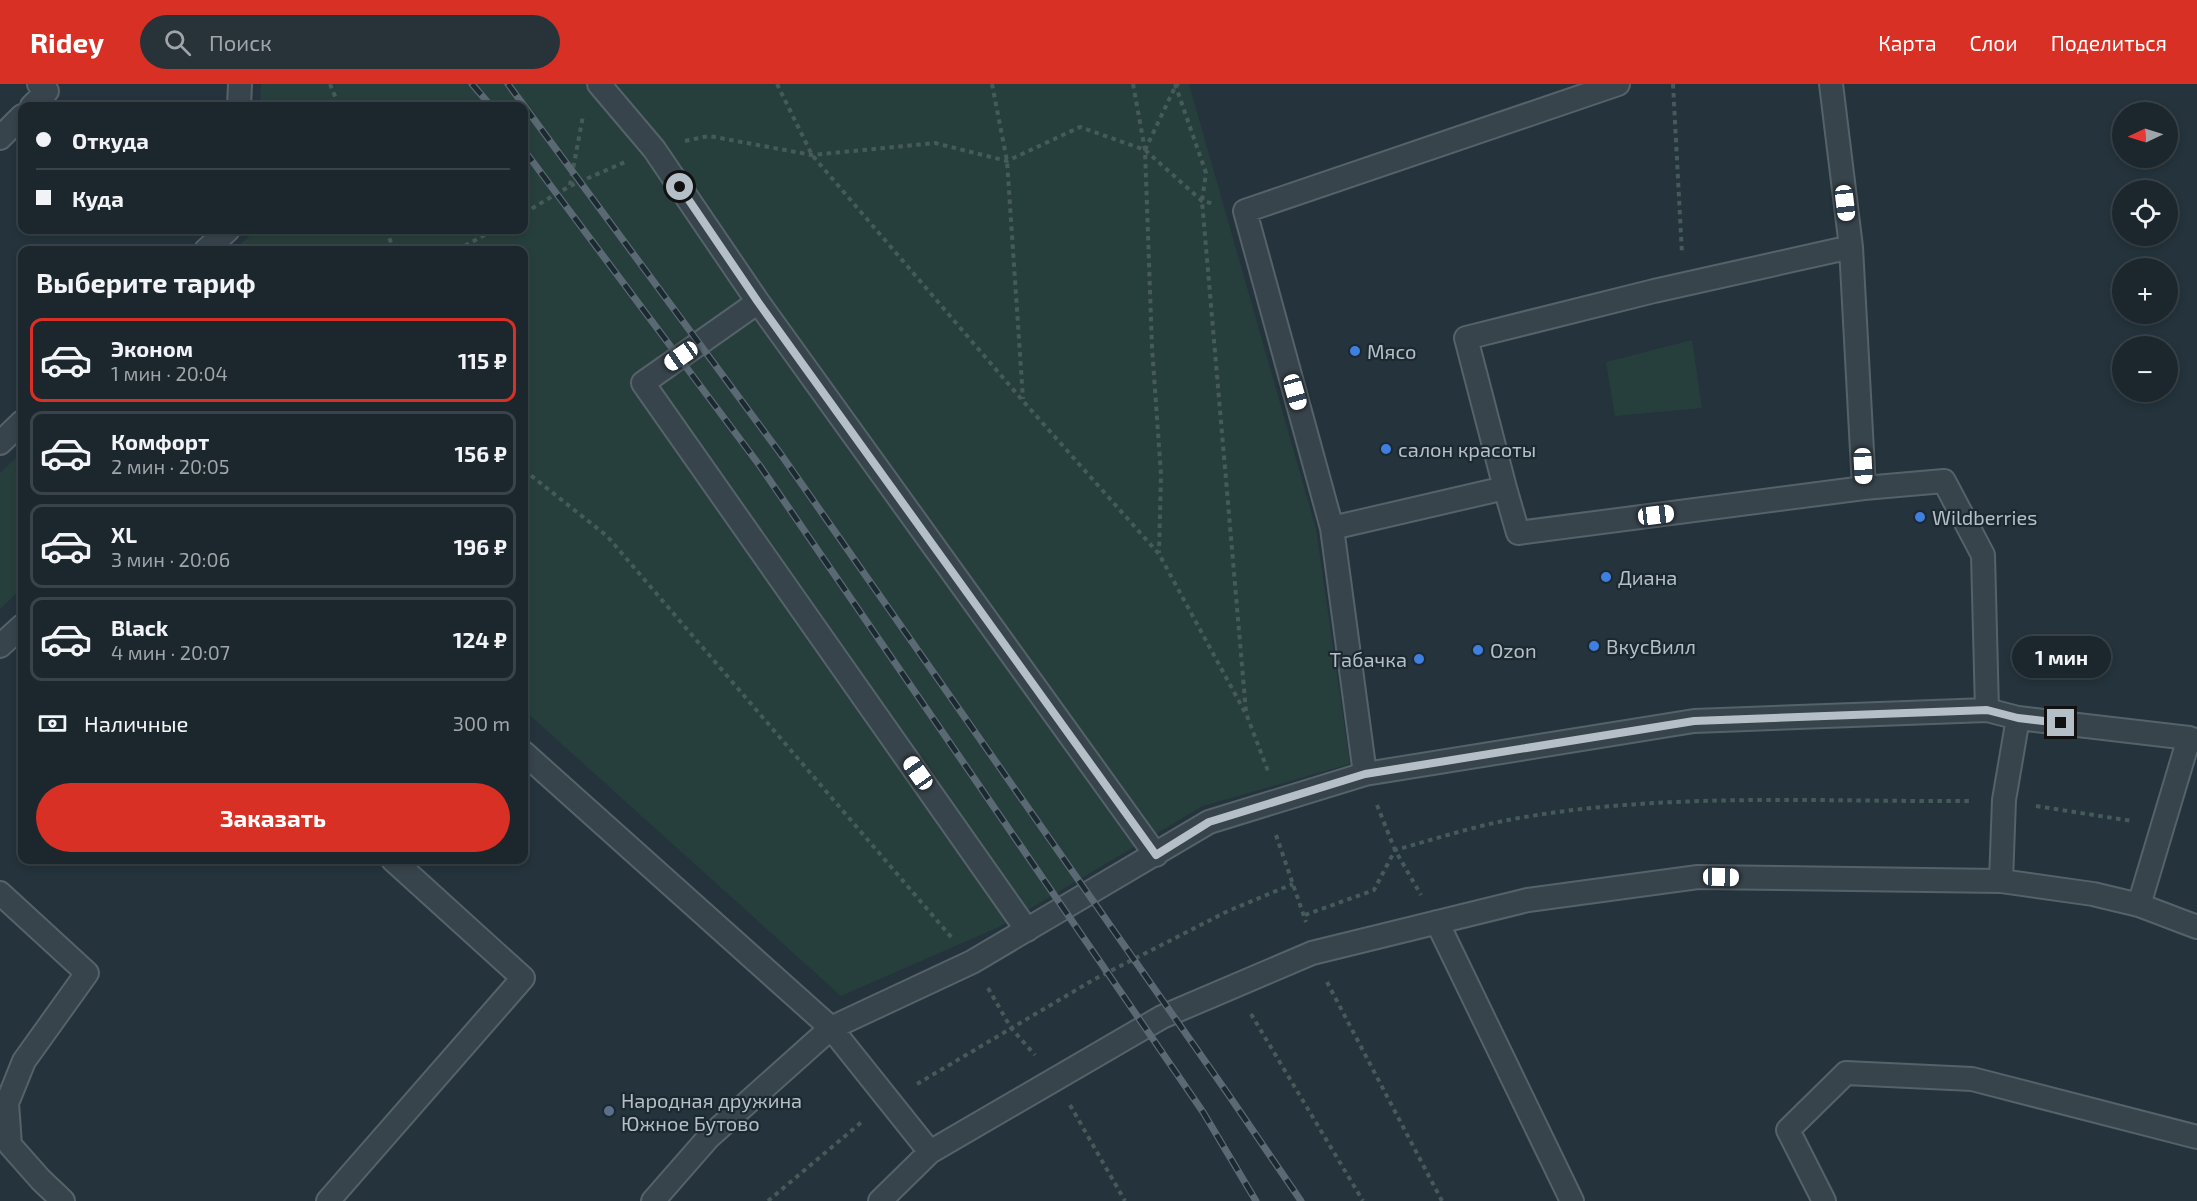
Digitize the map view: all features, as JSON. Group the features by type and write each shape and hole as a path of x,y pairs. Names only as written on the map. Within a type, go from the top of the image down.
{"lane":[{"path":"36,102 47,91 39,84"},
{"path":"239,102 240,84"},
{"path":"599,84 654,149 758,302 1156,855"},
{"path":"1365,774 1332,528 1245,211 1618,84"},
{"path":"1831,84 1851,246 1864,488"},
{"path":"0,138 18,120"},
{"path":"210,246 224,234"},
{"path":"1851,246 1684,284 1467,338 1518,533 1864,488 1944,481 1983,555 1987,710"},
{"path":"758,302 643,383 1027,930"},
{"path":"0,443 18,426"},
{"path":"1332,528 1505,488"},
{"path":"0,646 18,630"},
{"path":"653,1201 709,1137 831,1028 972,962 1209,822 1365,774 1694,721 1987,710 2018,718 2193,740 2139,905"},
{"path":"2001,881 2004,800 2018,718"},
{"path":"528,757 831,1028 930,1152"},
{"path":"328,1201 523,978 397,864"},
{"path":"880,1201 930,1152 1162,1017 1312,953 1528,900 1698,877 2001,881 2093,894 2139,905 2197,927"},
{"path":"0,893 87,973 24,1061 7,1103 10,1145 63,1201"},
{"path":"1437,922 1572,1201"},
{"path":"1824,1201 1788,1130 1846,1073 1972,1079 2197,1137"}],"path":[{"path":"330,84 337,102"},
{"path":"777,84 812,155 1023,401 1159,554 1247,716 1279,801 1273,827 1305,915 1312,953 1442,1201"},
{"path":"992,84 1007,161 1023,401"},
{"path":"1133,84 1144,150 1152,347 1161,475 1159,554"},
{"path":"1144,150 1176,84"},
{"path":"1176,84 1206,173 1202,201 1247,716"},
{"path":"1673,84 1684,284"},
{"path":"570,186 584,107"},
{"path":"528,211 570,186 654,149 709,136 812,155 935,143 1007,161 1080,127 1144,150 1202,201 1245,211"},
{"path":"464,246 487,234"},
{"path":"528,473 607,536 972,962 1011,1028 1055,1078 1125,1201"},
{"path":"1365,774 1395,850 1437,922"},
{"path":"1305,915 1374,890 1395,850 1517,818 1633,804 1760,800 2004,800 2164,825"},
{"path":"768,1201 859,1123 890,1101 1093,980 1228,911 1293,884"},
{"path":"1235,987 1363,1201"}],"green space":[{"path":"261,84 1189,84 1316,529 1350,764 1203,806 999,927 841,996 528,714 528,246 238,246 252,234 528,234 528,102 260,102"},
{"path":"1692,340 1702,408 1615,416 1606,362"},
{"path":"18,456 18,592 0,609 0,473"}],"railway":[{"path":"472,84 488,102"},
{"path":"508,84 521,102"},
{"path":"528,111 780,453 1301,1201"},
{"path":"528,155 760,466 1203,1112 1256,1201"}],"place":[{"name":"Мясо","path":"1355,351"},
{"name":"салон красоты","path":"1386,449"},
{"name":"Wildberries","path":"1920,517"},
{"name":"Диана","path":"1606,577"},
{"name":"ВкусВилл","path":"1594,646"},
{"name":"Ozon","path":"1478,650"},
{"name":"Табачка","path":"1419,659"},
{"name":"Народная дружина Южное Бутово","path":"609,1111"}],"route":[{"path":"680,187 758,302 1156,855 1209,822 1365,774 1694,721 1987,710 2018,718 2061,723"}]}
